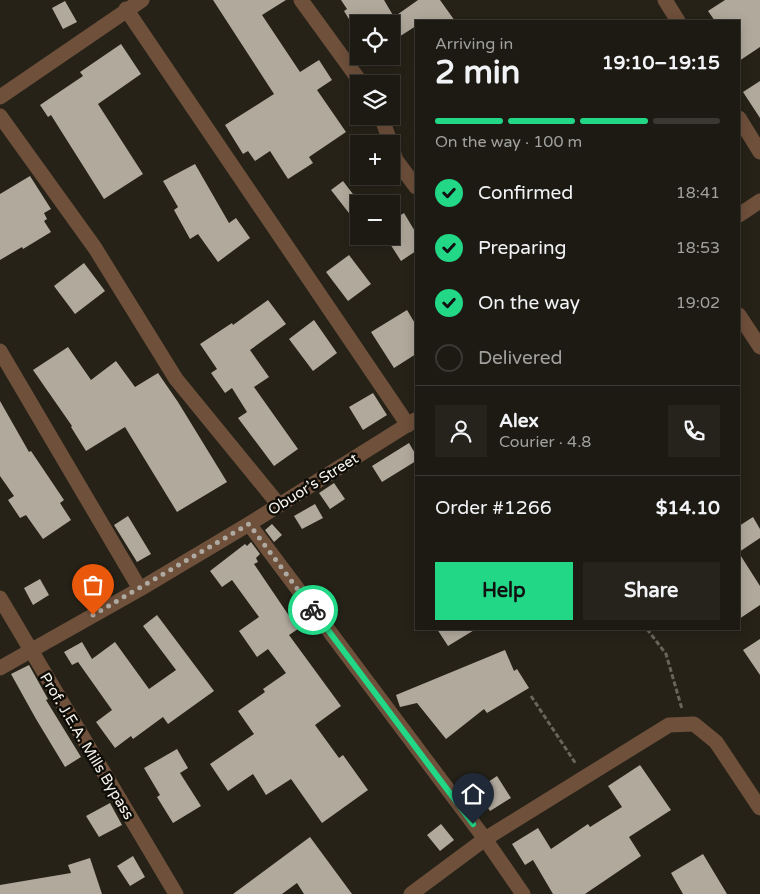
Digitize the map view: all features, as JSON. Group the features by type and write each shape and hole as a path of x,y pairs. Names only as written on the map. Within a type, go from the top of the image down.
{"street":[{"path":"0,97 126,9 142,0"},
{"path":"301,0 355,75"},
{"path":"665,0 677,20"},
{"path":"126,9 412,422"},
{"path":"0,116 95,248 176,379 279,505"},
{"path":"740,120 760,152"},
{"path":"400,165 415,186"},
{"path":"740,214 760,201"},
{"path":"740,316 760,346"},
{"path":"0,351 140,588"},
{"name":"Obuor’s Street","path":"0,668 249,524 412,422"},
{"path":"249,524 485,839 523,894"},
{"name":"Prof. J.E.A. Mills Bypass","path":"0,598 176,894"},
{"path":"411,894 485,839 669,725 694,724 716,742 760,808"}],"path":[{"path":"647,630 666,654 686,724"},
{"path":"532,696 585,777"}],"building":[{"path":"213,0 286,0 262,15 300,72 319,60 332,80 317,90 346,132 309,157 313,163 288,179 270,151 255,161 248,151 243,154 225,125 274,94"},
{"path":"341,0 384,0 393,15 350,15 350,21 344,11 347,9"},
{"path":"418,0 440,0 454,20 415,20 415,27 400,36 400,15 397,15"},
{"path":"725,0 760,0 760,47 740,60 740,20 714,20 708,11"},
{"path":"65,1 77,22 63,29 52,8"},
{"path":"121,44 141,74 98,104 143,174 104,199 51,115 48,117 40,105 83,76 80,72"},
{"path":"760,81 760,118 743,92"},
{"path":"195,164 229,223 236,218 250,238 218,262 198,234 190,239 174,210 178,207 163,181"},
{"path":"30,176 51,209 44,213 47,219 44,221 51,232 0,260 0,194"},
{"path":"343,181 354,195 350,195 350,214 331,190"},
{"path":"404,213 415,231 415,252 401,261 391,245 400,245 400,215"},
{"path":"349,255 371,284 348,301 326,272"},
{"path":"84,263 105,291 75,314 54,286"},
{"path":"268,300 286,324 250,350 269,377 254,387 298,449 274,466 238,418 247,412 232,388 225,393 211,373 217,369 200,344 232,323 233,325"},
{"path":"407,310 415,323 415,355 394,368 371,332"},
{"path":"314,320 337,353 313,371 289,339"},
{"path":"68,347 91,380 116,361 135,387 158,373 227,482 177,512 125,427 86,451 72,426 33,370"},
{"path":"373,393 387,415 363,430 349,407"},
{"path":"0,401 29,452 31,451 64,500 60,503 71,520 43,539 26,515 20,518 8,500 14,496 0,476"},
{"path":"409,443 415,453 415,462 382,482 372,466"},
{"path":"334,483 345,499 330,509 319,493"},
{"path":"315,504 323,518 302,529 294,516"},
{"path":"128,516 151,554 137,562 114,525"},
{"path":"753,517 760,529 760,538 740,551 740,525"},
{"path":"272,524 282,535 274,542 265,530"},
{"path":"251,542 260,554 256,558 258,562 254,564 298,629 289,635 341,706 315,725 339,758 343,755 368,790 322,823 291,779 266,795 253,774 228,791 210,764 254,734 238,711 265,692 263,689 286,673 268,649 257,657 239,631 259,617 232,580 222,587 210,571 245,544 247,546"},
{"path":"740,555 760,586 760,605 740,618"},
{"path":"40,579 49,595 33,605 24,588"},
{"path":"157,615 214,691 168,724 163,717 133,739 131,736 115,748 96,722 112,710 78,662 72,665 64,652 82,642 92,659 115,642 149,689 176,670 143,626"},
{"path":"438,630 474,630 448,646"},
{"path":"760,639 760,675 743,650"},
{"path":"505,650 514,671 517,669 529,688 487,713 484,709 446,739 417,703 400,707 396,695"},
{"path":"29,665 48,699 46,700 81,757 65,767 11,674"},
{"path":"177,749 188,768 180,773 201,806 173,823 157,797 160,795 144,768"},
{"path":"640,765 671,810 629,837 641,856 585,894 553,894 533,860 525,865 512,844 538,828 551,849 588,824 590,827 622,807 608,786"},
{"path":"497,776 511,798 490,811 476,790"},
{"path":"110,803 122,825 99,837 86,816"},
{"path":"441,824 454,840 440,851 427,835"},
{"path":"310,837 352,894 304,894 297,883 282,894 233,894"},
{"path":"703,854 727,894 683,894 671,873"},
{"path":"133,856 145,877 130,886 117,866"},
{"path":"90,858 102,894 0,894 0,885 71,873 68,865"}],"way so far":[{"path":"93,615 249,524 313,610"}],"route":[{"path":"313,610 473,824"}]}
